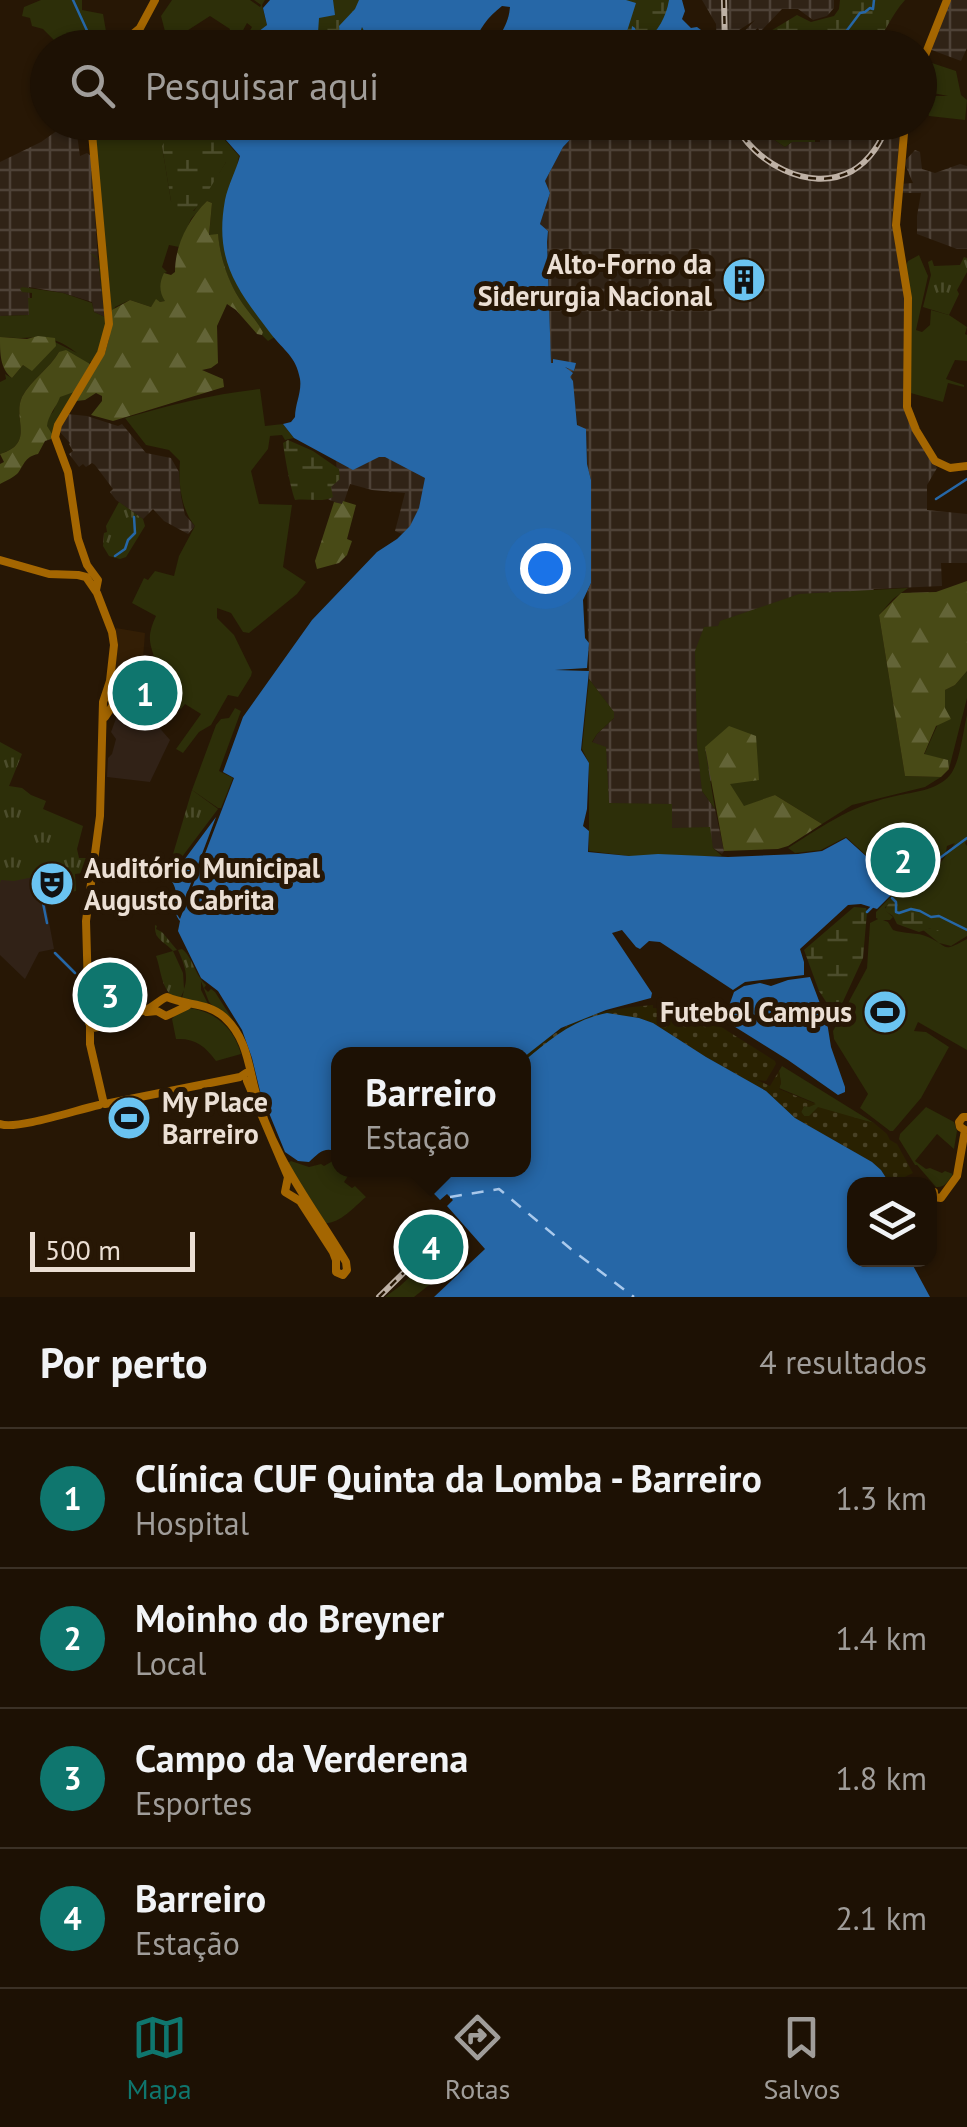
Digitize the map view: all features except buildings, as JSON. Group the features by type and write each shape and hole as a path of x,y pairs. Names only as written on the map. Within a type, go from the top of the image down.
{"main road":[{"path":"138,30 156,0"},
{"path":"935,30 947,0"},
{"path":"93,140 109,324 101,353 55,437 68,472 78,540 113,638 102,736 100,808 87,907 90,1008 95,1024 90,1044 102,1102"},
{"path":"903,140 896,225 908,290 907,407 934,460 950,468 967,466"},
{"path":"0,560 49,574 89,576"},
{"path":"95,1024 158,1007 164,997 202,1005 225,1018 244,1045 248,1077 280,1156 346,1262 345,1274 336,1272 334,1254 301,1203 286,1194 288,1178 248,1077 237,1037 220,1016 203,1007 192,1005 166,1016 158,1007"},
{"path":"173,1000 175,1011"},
{"path":"8,1123 248,1077"},
{"path":"942,1192 954,1175 964,1129 959,1122 966,1115"},
{"path":"286,1186 298,1187"}],"shaded area":[{"path":"702,0 834,0 834,8 827,16 813,20 798,9 782,9 762,30 746,30 755,20 739,30 716,30"},
{"path":"949,0 967,0 967,48 961,61 937,52 938,26"},
{"path":"78,140 80,156 91,156 105,317 94,312 92,302 29,287 30,315 0,316 0,162 41,142"},
{"path":"570,140 774,140 785,147 792,142 820,140 899,140 892,223 906,288 904,401 907,419 937,468 927,485 927,510 967,514 967,563 941,563 942,586 874,589 702,791 715,809 722,854 711,843 609,803 592,743 614,713 589,679 591,480 586,429 578,428 572,384 561,364 551,364 548,231 540,224 550,193 545,181"},
{"path":"915,150 920,152 922,169 935,173 960,164 967,166 967,249 917,234 921,193 899,193 900,184 913,183 904,162"},
{"path":"67,414 122,424 146,453 171,458 179,472 185,515 195,526 188,534 164,521 153,509 143,519 116,500 110,492 113,489 95,465 79,467 69,454 73,451 70,443 58,430"},
{"path":"385,453 428,478 420,510 402,534 395,531 405,493 350,484 343,505 327,499 328,490 337,480 336,458"},
{"path":"116,628 145,633 141,684 115,698 110,690 118,642"},
{"path":"126,696 135,700 170,740 150,782 107,777 108,758 116,739 111,732"},
{"path":"40,874 54,949 39,952 25,979 0,955 0,880"}],"green space":[{"path":"41,0 82,0 82,10 103,14 106,30 44,30 32,26 30,18 22,16 24,7"},
{"path":"172,0 250,0 260,7 254,0 265,0 262,5 267,25 261,30 250,30 247,23 243,30 230,30 210,16 188,30 165,30 161,16"},
{"path":"303,0 477,0 453,30 289,30"},
{"path":"602,0 681,0 681,20 686,30 601,30"},
{"path":"840,0 905,0 885,30 772,30 797,15 811,22 834,16"},
{"path":"937,65 956,71 961,95 967,100 965,120 937,117 937,96 948,96 937,94"},
{"path":"96,140 169,140 162,146 171,201 194,211 226,162 225,140 239,156 223,234 232,273 275,337 268,341 262,335 231,284 218,235 209,236 212,203 207,201 191,219 179,247 169,245 162,267 167,272 166,301 156,300 151,307 130,300 115,307 112,317"},
{"path":"166,140 224,140 228,146 227,160 191,213 177,212 171,201 162,146"},
{"path":"227,140 245,140 238,152"},
{"path":"774,140 815,140 792,142 785,147"},
{"path":"207,201 212,203 209,235 218,234 231,283 262,335 227,304 217,326 218,363 202,370 223,379 224,387 113,421 91,415 102,396 96,393 76,401 105,353 112,310 130,300 151,307 156,299 165,301 162,277 164,273 175,272 184,233"},
{"path":"90,253 96,256 99,261 107,327 94,361 90,362 53,440 46,426 59,397 59,352 22,397 17,444 0,454 0,382 6,379 5,374 12,378 23,365 32,370 55,342 77,353 48,338 0,337 0,316 29,315 28,298 32,298 32,293 22,292 22,287 63,293 92,303 94,312 105,317 98,260"},
{"path":"919,255 928,276 916,330 922,332 930,325 931,310 949,315 967,327 967,361 955,360 946,379 964,387 948,383 943,402 907,392 906,265"},
{"path":"964,257 967,272 949,315 923,307 931,275 928,262 932,260 934,266 960,265"},
{"path":"0,337 55,338 56,346 32,371 23,365 12,378 3,365"},
{"path":"66,350 90,364 74,392 60,397 50,415 47,426 51,439 16,474 0,484 0,464 4,462 0,454 17,444 20,437 22,397 59,352"},
{"path":"260,389 265,426 283,424 294,438 270,436 268,449 251,471 259,504 292,505 283,567 306,582 249,633 243,632 231,613 217,608 217,618 234,635 252,672 238,697 228,695 211,725 199,732 183,753 176,749 201,714 185,704 181,709 157,695 160,689 154,680 158,674 150,639 156,616 132,603 144,578 148,580 155,571 174,576 179,556 195,526 182,495 180,461 169,450 146,445 125,418 192,400"},
{"path":"288,440 339,469 340,479 331,487 333,497 295,500 283,443"},
{"path":"119,502 143,519 145,526 126,557 120,559 109,556 103,546 106,526"},
{"path":"334,502 356,505 347,555 339,563 317,569 315,561"},
{"path":"967,581 967,671 945,690 945,708 951,719 936,726 924,754 948,760 949,769 941,777 905,776 879,615 901,593 936,592"},
{"path":"908,588 879,615 905,776 941,777 925,787 852,805 822,824 775,795 744,807 705,748 715,809 702,791 697,745 695,651 704,627 718,626 720,621 799,594"},
{"path":"967,671 967,698 949,769 948,760 924,755 945,708 945,690"},
{"path":"589,679 614,712 614,718 592,742 606,747 609,803 672,804 672,828 710,827 713,848 722,856 629,856 589,851 589,763 582,749"},
{"path":"235,708 241,711 219,771 233,778 218,808 192,790 216,725 229,718"},
{"path":"967,715 967,936 951,946 939,943 923,930 931,928 918,908 908,904 885,907 893,917 883,920 893,930 924,935 946,947 953,946 967,939 967,1050 918,1022 914,1031 926,1032 949,1047 921,1098 890,1131 860,1108 868,1094 834,1039 833,1031 867,968 870,923 878,919 876,912 896,891 905,874 939,865 955,843 936,859 917,856 923,866 909,869 912,860 898,851 895,857 882,852 867,856 846,837 821,850 795,853 788,848 854,809 940,784 956,763"},
{"path":"729,726 756,736 759,780 730,784 744,806 775,795 822,824 778,849 724,851 705,747"},
{"path":"0,742 22,754 9,786 22,788 46,801 43,809 83,826 77,849 79,858 91,858 90,872 75,874 76,891 43,897 38,876 0,883"},
{"path":"192,790 218,809 166,878"},
{"path":"900,889 907,900 911,898 919,906 940,914 943,924 938,931 931,928 919,932 897,924 884,910"},
{"path":"854,907 866,908 867,912 863,958 834,1014 819,991 804,950"},
{"path":"155,925 177,950 160,940 156,934"},
{"path":"182,949 206,985 204,988 215,992 243,1036 209,1002 201,981 209,1006 182,999 184,990 180,999 169,993 156,956 173,951 183,973 184,989 186,974 178,950"},
{"path":"188,1008 222,1022 234,1036 241,1054 216,1061 199,1044 176,1039 172,1019"},
{"path":"782,1066 874,1123 804,1116 804,1106 815,1103 779,1088"},
{"path":"926,1107 954,1122 954,1149 937,1134 915,1161 926,1169 953,1174 946,1184 937,1187 937,1177 927,1177 915,1165 899,1139"},
{"path":"331,1162 331,1177 347,1177 344,1182 366,1197 329,1223 323,1223 288,1163 324,1166"},
{"path":"454,1235 466,1249 451,1267 448,1265 414,1297 385,1297 400,1286"}],"sand":[{"path":"653,1005 707,1018 775,1061 766,1081 757,1080 770,1086 779,1071 779,1089 816,1104 804,1106 804,1116 818,1107 874,1123 897,1144 913,1173 886,1177 872,1162 795,1118 766,1091 639,1018 607,1014 563,1031 531,1056 531,1052 570,1025 598,1013"}],"water":[{"path":"270,0 333,0 335,15 319,18 318,30 261,30 267,25 263,8"},
{"path":"359,0 636,3 627,30 502,30 510,7 502,6 481,30 339,30"},
{"path":"669,0 682,0 682,19 691,28 701,30 656,30"},
{"path":"226,140 570,140 545,181 550,193 540,224 548,231 551,363 553,359 576,363 574,371 565,367 573,373 570,377 577,425 586,429 591,480 591,583 583,600 585,638 589,643 587,668 555,670 589,671 581,750 589,763 583,826 589,831 588,852 728,857 798,854 822,851 846,838 867,857 881,853 905,870 922,866 923,869 904,873 877,909 848,905 800,949 804,975 745,982 733,990 660,942 649,941 640,949 636,947 622,930 612,933 652,993 651,998 561,1028 531,1052 531,1047 331,1047 331,1150 319,1153 309,1162 298,1161 285,1152 260,1091 242,1030 218,991 201,978 178,931 180,921 176,913 180,919 234,778 223,772 243,717 312,620 377,552 410,526 419,508 425,478 385,457 353,470 294,438 283,424 295,417 300,379 292,359 248,303 226,257 222,221 226,194 240,156"},
{"path":"216,817 180,912 176,913 176,890 170,879"},
{"path":"810,977 845,1087 845,1092 838,1095 724,1020 734,992 744,986 771,986"},
{"path":"607,1013 653,1023 766,1091 795,1118 872,1162 886,1177 847,1177 847,1267 914,1267 930,1297 434,1297 485,1249 447,1206 453,1200 447,1194 440,1200 418,1177 531,1177 531,1055 573,1025"}],"waterway":[{"path":"73,0 87,30"},
{"path":"847,30 860,13 873,9 874,0"},
{"path":"936,499 967,479"},
{"path":"115,556 135,533 134,517"},
{"path":"914,870 929,866 967,838"},
{"path":"38,878 47,923"},
{"path":"892,898 896,912 920,911 967,930"},
{"path":"867,912 872,907"},
{"path":"55,953 75,973"}],"ferry route":[{"path":"450,1197 499,1189 634,1297"}],"railway":[{"path":"724,0 725,30"},
{"path":"746,140 784,170 818,179 859,167 881,140"},
{"path":"379,1297 443,1234"}],"place":[{"name":"Alto-Forno da Siderurgia Nacional","path":"744,280"},
{"name":"Clínica CUF Quinta da Lomba - Barreiro","path":"145,693"},
{"name":"Moinho do Breyner","path":"903,860"},
{"name":"Auditório Municipal Augusto Cabrita","path":"52,884"},
{"name":"Campo da Verderena","path":"110,995"},
{"name":"Futebol Campus","path":"885,1012"},
{"name":"My Place Barreiro","path":"129,1118"},
{"name":"Barreiro","path":"431,1247"}]}
